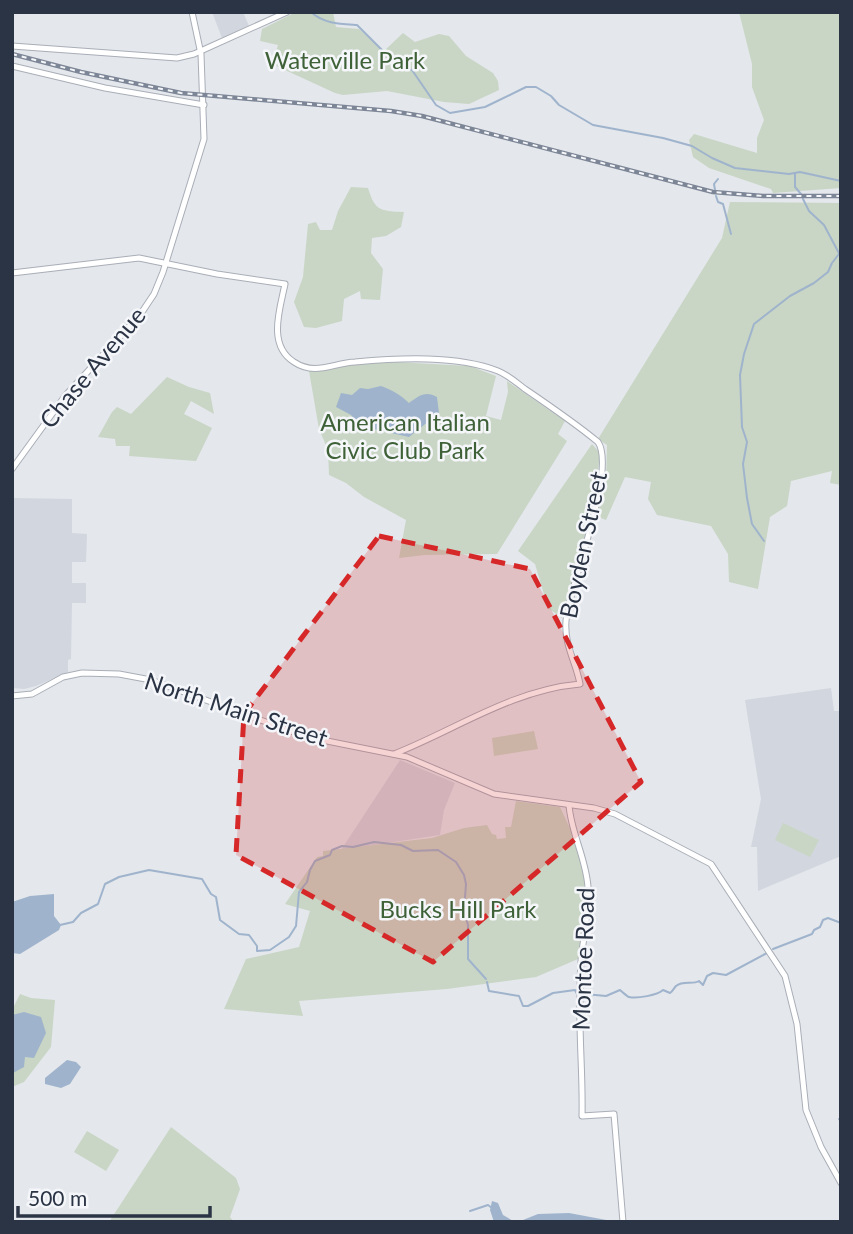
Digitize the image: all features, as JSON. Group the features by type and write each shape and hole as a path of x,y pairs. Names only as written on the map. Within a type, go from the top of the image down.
{"main road":[{"name":"Chase Avenue","path":"12,469 69,391 143,310 156,289 202,148 204,105 201,51 192,12"},
{"path":"12,46 184,57 287,12"},
{"path":"12,66 105,88 204,105"},
{"path":"12,273 131,258 166,262"},
{"name":"Boyden Street","path":"166,262 214,274 285,284 277,334 285,354 295,364 316,370 356,362 421,359 456,362 498,371 598,442 603,454 601,480 586,550 566,621 569,657 580,684 559,686 479,713 420,745 394,754"},
{"name":"North Main Street","path":"12,696 32,694 72,674 129,675 171,687 307,737 407,757 494,794 569,804 615,814 711,864 785,976 797,1024 806,1110 841,1183"},
{"name":"Montoe Road","path":"569,804 588,884 581,954 582,1116 614,1114 623,1222"}],"highlighted area":[{"path":"379,536 530,569 641,782 433,962 236,855 244,714"}],"shaded area":[{"path":"212,12 243,12 249,26 222,38"},
{"path":"12,498 72,499 72,533 87,534 86,562 72,562 72,583 86,583 86,603 72,603 71,659 68,660 68,672 24,689 12,688"},
{"path":"831,688 834,711 841,711 841,856 758,891 757,847 751,847 761,799 745,700"},
{"path":"400,760 455,783 444,810 440,835 341,850"}],"green space":[{"name":"Waterville Park","path":"296,12 333,12 336,27 359,29 384,51 403,33 415,42 439,34 449,36 466,56 493,73 499,90 469,104 387,91 343,95 335,93 272,64 278,45 260,41 262,29"},
{"path":"739,12 841,12 841,188 773,193 771,189 709,168 693,157 689,140 694,134 757,153 757,138 764,120 752,87 752,64"},
{"path":"351,187 368,188 373,201 380,208 404,212 401,227 386,236 372,238 371,253 383,269 380,300 361,299 360,291 344,299 342,321 316,328 304,327 294,302 303,277 308,224 316,222 320,230 332,230 338,211"},
{"path":"730,202 841,203 841,485 830,483 832,471 791,481 787,506 770,517 758,589 729,582 728,554 711,526 657,515 648,499 651,482 625,477 606,520 596,516 606,485 607,445 598,439 722,238"},
{"name":"American Italian Civic Club Park","path":"395,362 470,366 496,376 486,416 501,420 508,392 507,381 565,421 558,434 567,441 497,554 399,558 406,520 329,475 328,450 319,429 309,371"},
{"path":"167,377 210,393 214,414 191,401 184,414 212,428 196,461 129,456 130,446 116,446 115,439 98,437 117,407 131,414"},
{"path":"592,444 600,453 594,495 562,618 548,608 535,564 518,551"},
{"path":"534,731 538,749 494,756 492,738"},
{"name":"Bucks Hill Park","path":"516,801 560,807 575,841 587,891 578,959 536,977 447,989 299,1001 303,1016 224,1009 246,959 299,947 310,911 285,904 317,857 323,856 323,851 432,838 464,828 487,825 497,839 506,838 505,827 511,827"},
{"path":"783,823 819,840 810,857 775,840"},
{"path":"20,994 55,1000 51,1047 24,1082 12,1087 12,1010"},
{"path":"171,1127 236,1178 240,1189 230,1217 234,1222 109,1222"},
{"path":"87,1131 119,1150 106,1171 74,1152"}],"water":[{"path":"381,386 409,403 422,395 433,395 437,397 439,413 409,437 360,426 351,415 336,407 341,393 352,395 360,388"},
{"path":"54,894 54,916 61,925 59,930 20,954 12,953 12,902 30,896"},
{"path":"24,1012 41,1017 46,1033 34,1058 25,1057 24,1067 13,1073 12,1015"},
{"path":"67,1060 76,1062 81,1067 70,1084 61,1088 45,1084 45,1078"},
{"path":"492,1201 498,1203 503,1215 515,1222 494,1222 490,1210"},
{"path":"569,1213 617,1222 518,1222 538,1214"}],"waterway":[{"path":"79,12 89,12"},
{"path":"311,12 327,21 357,25 398,66 412,70 436,105 450,113 485,107 526,87 536,87 551,96 559,105 593,125 692,146 735,168 789,174 800,172 841,181"},
{"path":"795,173 795,187 801,194"},
{"path":"715,190 714,184 718,179"},
{"path":"716,196 718,202 723,204 731,234"},
{"path":"803,199 809,211 824,225 841,257"},
{"path":"764,541 752,524 743,464 747,442 742,427 740,375 744,354 754,324 790,296 828,272 839,254"},
{"path":"60,925 73,922 81,913 98,904 105,884 119,877 149,870 202,879 211,894 216,897 220,920 239,934 249,935 257,946 257,951 270,950 289,937 296,926 299,892 307,882 315,861 342,846 353,847 374,842 401,845 413,851 438,850 456,862 466,884 464,911 468,925 468,959 486,979"},
{"path":"773,949 812,934 823,920 828,918 841,923"},
{"path":"585,994 606,996 620,990 628,997 637,997 663,990 670,993 682,983 699,981 703,985 707,976 713,973 726,975 767,953"},
{"path":"487,982 489,991 519,996 523,1006 553,993 575,990 577,994"},
{"path":"470,1211 488,1205 492,1208"}],"railway":[{"path":"12,54 181,93 422,116 713,192 763,196 841,196"}]}
